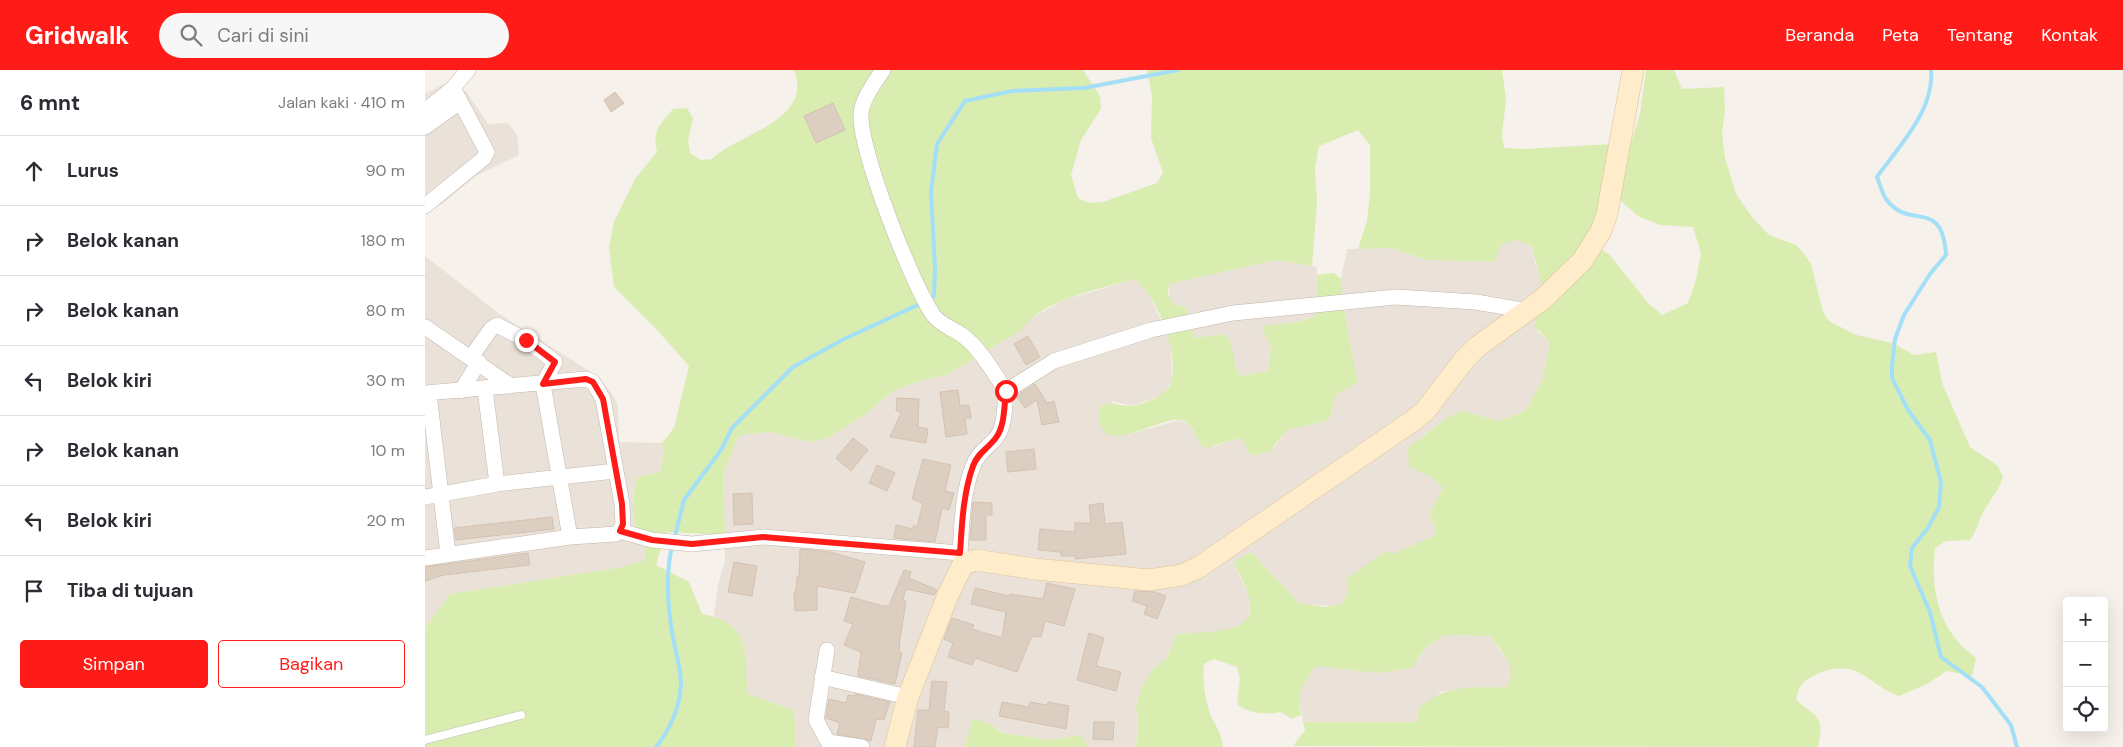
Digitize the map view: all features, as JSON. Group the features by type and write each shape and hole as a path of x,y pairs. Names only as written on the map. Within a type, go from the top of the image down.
{"main road":[{"path":"895,747 908,697 961,559 1044,570 1149,580 1182,575 1207,561 1415,420 1425,411 1470,354 1566,279 1592,248 1601,231 1611,193 1633,70"}],"street":[{"path":"425,111 453,88 468,70"},
{"path":"620,531 652,540 692,544 763,537 961,559 964,500 973,465 980,453 999,433 1002,425 1006,391 987,362 963,336 935,316 921,292 878,185 861,131 861,111 883,70"},
{"path":"425,206 484,158 487,152 453,88"},
{"path":"425,127 460,102"},
{"path":"1006,391 1054,361 1151,330 1233,313 1396,297 1476,302 1528,310"},
{"path":"461,391 475,360 494,326 501,325 555,362 543,384 570,537"},
{"path":"425,327 511,386"},
{"path":"425,558 570,537 616,534 620,531 623,524 622,504 603,399 593,382 586,379 427,394 433,496 448,554"},
{"path":"485,390 497,484"},
{"path":"433,496 497,484 615,471"},
{"path":"827,650 821,677 816,720 828,742 862,747"},
{"path":"821,677 908,697"}],"lane":[{"path":"425,740 521,715"}],"shaded area":[{"path":"444,84 466,91 488,124 508,123 517,135 519,155 474,177 442,204 425,211 425,94"},
{"path":"1515,240 1532,245 1535,263 1540,275 1543,301 1537,331 1550,342 1543,378 1528,408 1523,412 1498,421 1463,411 1448,417 1422,437 1410,467 1430,476 1443,488 1429,515 1436,529 1436,535 1347,579 1349,585 1346,598 1342,604 1337,606 1299,604 1274,578 1233,562 1251,599 1248,618 1242,625 1222,632 1176,634 1167,658 1153,670 1136,708 1138,721 1136,747 1087,747 1084,739 1079,735 1050,740 1004,733 993,726 973,720 964,747 796,747 794,710 748,694 742,639 714,616 718,585 725,560 723,474 739,435 771,432 809,442 826,439 865,415 893,391 923,380 947,375 1021,330 1028,320 1064,300 1135,279 1146,289 1171,341 1172,380 1166,391 1155,398 1132,406 1112,401 1103,429 1108,433 1127,435 1179,420 1188,423 1198,440 1212,447 1239,438 1244,442 1273,449 1287,430 1326,421 1330,417 1336,395 1358,382 1345,316 1341,279 1347,249 1390,248 1427,260 1454,260"},
{"path":"425,256 501,315 599,377 618,405 619,442 662,443 664,451 660,472 637,477 633,495 635,524 646,544 646,561 623,567 450,594 425,628"},
{"path":"1277,260 1317,267 1316,316 1298,322 1262,326 1271,347 1268,371 1240,376 1224,334 1194,338 1186,307 1173,304 1170,300 1169,284"},
{"path":"1444,635 1490,636 1511,665 1513,676 1507,688 1465,689 1440,692 1418,722 1303,722 1298,698 1301,686 1316,665 1378,673 1420,657 1426,647"}],"green space":[{"path":"794,70 1083,70 1100,96 1101,109 1081,140 1071,175 1078,198 1089,203 1103,202 1157,183 1163,173 1151,138 1152,95 1147,70 1502,70 1506,99 1502,136 1504,148 1524,149 1631,143 1640,114 1646,70 1674,70 1682,89 1724,87 1725,111 1722,134 1725,158 1736,194 1752,217 1769,235 1796,245 1804,254 1811,264 1823,312 1829,321 1856,335 1892,343 1914,355 1936,352 1942,383 1970,447 1998,466 2003,477 1970,540 1946,541 1935,548 1934,580 1940,609 1945,623 1953,636 1976,658 1972,676 1947,671 1927,684 1899,696 1852,670 1842,668 1831,669 1817,674 1803,684 1796,699 1817,717 1820,728 1818,747 1293,746 1305,730 1303,722 1417,722 1419,708 1440,694 1461,688 1507,687 1511,672 1510,666 1504,654 1490,636 1444,635 1426,647 1412,668 1378,673 1316,666 1304,683 1300,694 1299,708 1301,715 1292,719 1281,712 1258,713 1247,710 1237,704 1240,679 1237,667 1214,659 1204,664 1204,684 1206,699 1223,747 1136,747 1138,721 1136,708 1141,689 1153,669 1167,658 1176,634 1231,628 1242,624 1249,615 1250,603 1245,586 1233,562 1251,552 1299,603 1324,607 1342,604 1348,591 1346,579 1383,553 1389,552 1394,554 1436,535 1436,529 1429,515 1443,488 1430,476 1410,467 1407,449 1448,417 1463,411 1498,421 1523,412 1528,407 1543,378 1550,342 1534,326 1541,305 1542,292 1532,245 1515,240 1501,245 1494,262 1427,260 1390,248 1358,249 1367,221 1370,192 1370,145 1358,130 1319,146 1315,168 1317,202 1312,266 1277,260 1169,284 1168,294 1173,304 1186,307 1194,338 1225,334 1230,343 1240,376 1268,371 1271,347 1261,326 1298,322 1316,316 1317,275 1334,273 1341,279 1345,316 1358,382 1336,395 1330,417 1326,421 1287,430 1269,452 1255,455 1249,453 1244,442 1239,438 1206,448 1199,442 1189,425 1181,420 1170,420 1129,434 1117,436 1107,433 1100,424 1099,407 1112,404 1131,406 1141,404 1158,396 1170,386 1173,373 1173,359 1170,344 1160,314 1152,300 1135,279 1073,297 1043,310 1021,330 947,375 923,380 893,391 865,415 826,439 809,442 771,432 739,435 723,474 725,535 666,532 656,565 689,582 702,614 730,625 737,633 745,653 748,694 794,710 796,747 425,747 425,628 450,594 623,567 646,560 644,543 637,530 633,513 637,477 660,472 664,451 662,443 674,428 689,366 657,330 614,287 609,248 614,222 635,179 657,152 656,133 658,128 673,109 687,108 693,118 688,141 690,153 701,160 712,159 783,114 793,102 797,87","holes":["1605,187 1638,216 1660,225 1693,227 1701,253 1696,280 1688,303 1662,315 1648,303 1610,255 1588,241"]},
{"path":"973,719 988,723 1003,733 1050,740 1079,735 1084,739 1087,747 964,747"}],"building":[{"path":"615,92 624,103 611,112 604,100"},
{"path":"833,103 845,130 816,143 804,116"},
{"path":"1028,336 1040,357 1026,365 1014,344"},
{"path":"1035,384 1047,403 1054,401 1059,422 1042,425 1037,400 1025,408 1016,396"},
{"path":"958,390 960,406 969,405 971,418 965,418 967,434 946,437 940,392"},
{"path":"897,398 919,399 918,427 928,429 926,443 890,437 901,413 896,410"},
{"path":"853,438 868,450 851,471 836,458"},
{"path":"1034,449 1036,469 1008,472 1006,452"},
{"path":"923,459 951,465 945,491 954,493 949,510 942,508 935,542 894,538 896,525 913,529 913,526 917,527 923,503 912,499"},
{"path":"877,465 895,473 887,491 869,483"},
{"path":"752,493 753,524 734,525 733,494"},
{"path":"973,502 992,503 992,515 986,515 986,540 970,540"},
{"path":"1103,503 1105,524 1122,522 1126,554 1075,559 1075,556 1061,556 1061,552 1038,550 1040,529 1075,532 1075,523 1091,523 1089,505"},
{"path":"552,517 554,529 456,540 454,528"},
{"path":"800,549 830,552 865,562 855,593 817,586 817,610 795,611 794,592 796,592 797,577 799,577"},
{"path":"528,553 530,565 444,575 425,581 425,567"},
{"path":"734,562 757,566 752,596 728,592"},
{"path":"904,570 911,572 909,578 937,590 934,595 906,589 903,600 906,601 899,652 902,653 895,684 858,676 861,652 844,645 853,624 844,621 851,597 889,606"},
{"path":"1047,583 1075,589 1064,626 1045,621 1041,637 1032,636 1017,672 975,658 972,665 948,657 953,643 944,639 952,618 974,625 972,629 1002,638 1006,612 971,604 975,588 1009,596 1010,594 1043,599"},
{"path":"1135,591 1155,592 1166,596 1157,619 1144,614 1147,606 1132,601"},
{"path":"1089,633 1104,638 1096,666 1121,672 1116,691 1077,680"},
{"path":"932,681 947,682 944,711 949,712 948,728 938,727 935,747 914,747 918,710 929,710"},
{"path":"855,694 890,702 884,720 876,719 871,741 837,734 840,723 826,718 829,699 846,703 848,695 855,696"},
{"path":"1002,702 1029,707 1030,702 1047,705 1048,702 1069,706 1066,729 999,716"},
{"path":"1094,722 1114,722 1113,740 1093,739"}],"waterway":[{"path":"928,299 934,296 935,267 931,192 937,144 965,101 1012,91 1084,88 1178,70"},
{"path":"1931,70 1931,85 1921,114 1904,141 1877,177 1886,199 1895,208 1905,213 1932,220 1938,226 1943,237 1946,255 1930,274 1904,315 1895,339 1892,378 1908,410 1930,440 1941,482 1939,507 1928,528 1912,548 1910,566 1930,612 1941,657 1982,687 2011,725 2017,747"},
{"path":"674,540 684,500 721,450 732,428 793,367 844,339 922,303"},
{"path":"656,747 666,733 673,717 679,701 681,684 669,604 668,580 672,547"}],"route":[{"path":"526,340 553,359 556,364 543,384 586,379 593,382 603,399 622,504 623,524 620,531 652,540 692,544 763,537 960,553 964,500 973,465 980,453 999,433 1002,425 1006,391"}]}
